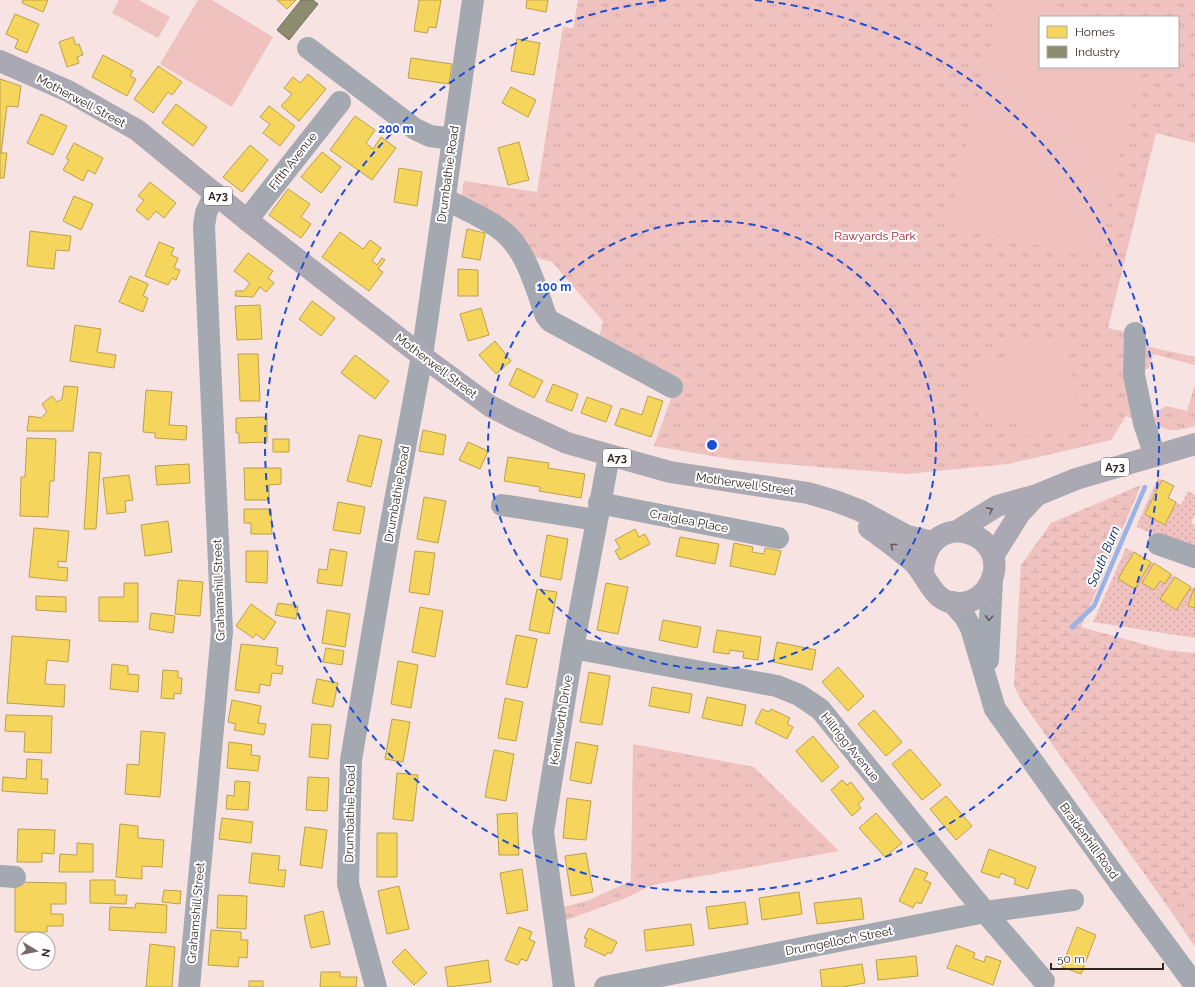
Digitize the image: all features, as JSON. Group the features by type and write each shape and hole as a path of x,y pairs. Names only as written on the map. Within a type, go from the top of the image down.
{"main road":[{"name":"Motherwell Street","path":"0,61 68,91 115,116 136,130 247,220 422,356 490,406 512,418 550,437 609,456 677,473 808,493 858,510 907,536 933,542"},
{"name":"A73","path":"933,542 942,535 957,531 997,506 1037,495 1076,479 1195,444"},
{"name":"A73","path":"993,556 1020,513 1037,495"},
{"name":"A73","path":"835,501 912,561 922,572 930,587 937,594 952,602"},
{"path":"952,602 972,600 987,589 992,579 995,564 990,549 978,536 957,531"},
{"path":"922,572 923,559 927,549 933,542"}],"street":[{"name":"Drumbathie Road","path":"376,987 348,884 351,760 390,528 422,356 473,0"},
{"path":"308,48 414,129 430,136 453,139"},
{"name":"Fifth Avenue","path":"247,220 340,102"},
{"name":"Grahamshill Street","path":"189,987 222,632 204,226 206,213 215,193"},
{"path":"445,200 498,227 509,238 524,257 546,316 550,320 672,388"},
{"path":"1135,333 1134,376 1144,423 1155,456"},
{"name":"Kenilworth Drive","path":"564,987 543,832 573,648 609,456"},
{"name":"Craiglea Place","path":"502,505 598,512 778,538"},
{"path":"1158,544 1195,557"},
{"name":"Braidenhill Road","path":"990,693 987,676 988,623 992,579"},
{"name":"Braidenhill Road","path":"952,602 965,617 971,628 995,709 1195,985"},
{"name":"Hillrigg Avenue","path":"573,648 777,686 799,695 820,709 985,912 1044,981"},
{"name":"Drumgelloch Street","path":"605,987 985,912 1073,900"}],"green space":[{"path":"119,0 139,0 170,17 158,38 112,13"},
{"path":"198,0 212,0 273,37 232,107 160,64"},
{"name":"Rawyards Park","path":"578,0 1195,0 1195,143 1156,133 1108,328 1129,333 1133,419 1126,416 1111,440 1008,464 907,474 736,460 654,446 672,396 682,382 599,338 603,321 552,262 535,257 461,200 464,181 537,192 563,27 573,28"},
{"path":"1002,0 1034,0 1099,16 1039,16 1039,68 1141,68 1094,259 948,223"},
{"path":"1060,329 1076,341 1068,349 1080,423 1022,437 1020,416 980,423 968,365 1008,358 1004,341 1021,338 1046,344"},
{"path":"1141,345 1195,357 1195,365 1153,354 1149,368 1142,371"},
{"path":"1195,384 1195,426 1172,430 1158,424 1154,419 1156,412 1166,406 1187,411"},
{"path":"1158,478 1162,480 1145,514 1165,524 1176,502 1181,505 1188,491 1195,495 1195,514 1191,523 1195,525 1195,547 1173,541 1136,527"},
{"path":"1141,485 1081,627 1164,650 1195,653 1195,883 1168,907 1022,702 1014,686 1021,565 1051,523"},
{"path":"1126,548 1134,552 1118,579 1135,589 1151,562 1154,563 1142,583 1154,590 1160,581 1165,584 1171,574 1175,577 1160,599 1176,610 1191,587 1194,588 1188,606 1195,608 1195,638 1093,622"},
{"path":"633,744 754,767 839,851 652,885 626,898 564,921 563,907 587,901 631,881"},
{"path":"1195,883 1195,947 1168,907"}],"building: Homes":[{"path":"23,0 48,0 43,12 22,3"},
{"path":"277,0 296,0 287,9"},
{"path":"419,0 441,0 436,28 429,27 427,33 414,31"},
{"path":"527,0 548,0 546,12 526,8"},
{"path":"15,14 39,24 27,53 15,48 18,40 6,34"},
{"path":"73,37 76,45 79,44 83,55 77,57 79,63 67,67 59,42"},
{"path":"517,39 540,43 534,75 511,71"},
{"path":"103,55 133,71 130,76 136,79 127,96 92,77"},
{"path":"411,58 452,64 449,84 408,78"},
{"path":"158,66 182,82 172,95 168,92 153,113 134,99"},
{"path":"308,74 326,89 299,121 281,106 292,94 284,88 293,77 300,83"},
{"path":"0,79 21,86 18,107 7,106 1,153 7,153 4,178 0,178"},
{"path":"511,87 536,100 528,117 502,103"},
{"path":"176,104 207,127 193,146 162,123"},
{"path":"269,106 295,126 280,146 263,133 270,124 260,117"},
{"path":"41,114 67,126 53,155 27,143"},
{"path":"355,116 375,130 366,143 373,149 381,137 396,148 372,180 330,150"},
{"path":"519,142 529,180 508,185 498,148"},
{"path":"74,143 103,158 95,174 88,170 83,181 63,170 69,160 66,158"},
{"path":"250,145 268,160 242,192 223,177"},
{"path":"322,152 341,167 321,193 301,177"},
{"path":"399,168 422,172 417,206 394,202"},
{"path":"150,182 176,203 164,218 156,211 148,220 136,210 144,200 138,196"},
{"path":"288,189 310,204 301,217 311,224 301,238 269,215"},
{"path":"74,196 93,204 81,230 63,221"},
{"path":"467,229 485,233 480,260 462,257"},
{"path":"30,231 71,236 69,251 56,250 54,269 27,266"},
{"path":"340,232 363,249 370,240 381,248 372,261 377,265 382,258 385,260 378,269 383,272 369,291 322,257"},
{"path":"159,242 174,248 171,255 178,258 174,268 180,270 176,280 172,278 168,285 145,276"},
{"path":"248,253 273,271 268,278 274,283 266,292 260,287 253,297 235,296 236,291 244,291 250,283 234,271"},
{"path":"458,269 478,270 478,296 458,296"},
{"path":"130,276 148,284 143,296 148,298 143,312 119,302"},
{"path":"312,301 335,318 321,336 299,319"},
{"path":"260,305 262,339 237,340 235,306"},
{"path":"481,308 489,335 468,341 460,314"},
{"path":"75,325 101,329 97,352 116,355 114,368 70,361"},
{"path":"495,341 511,361 496,374 479,355"},
{"path":"238,354 258,354 260,401 240,401"},
{"path":"355,355 389,381 375,399 341,373"},
{"path":"517,368 543,381 534,398 509,385"},
{"path":"553,384 578,394 572,411 546,401"},
{"path":"64,386 78,387 73,431 27,431 29,416 41,418 47,412 42,404 52,396 57,402 62,399"},
{"path":"146,390 172,392 169,425 187,426 186,440 155,438 155,433 143,432"},
{"path":"648,396 663,401 651,437 615,425 621,408 642,415"},
{"path":"587,397 612,406 606,422 581,413"},
{"path":"267,417 267,442 239,443 239,433 236,433 236,418"},
{"path":"423,430 446,435 443,455 419,451"},
{"path":"359,435 382,440 371,487 347,481"},
{"path":"27,438 56,439 54,481 50,481 48,517 20,516 21,477 25,477"},
{"path":"273,439 289,439 289,452 273,452"},
{"path":"468,442 488,451 480,469 459,460"},
{"path":"89,452 101,453 96,529 84,529"},
{"path":"508,457 549,463 548,468 585,474 581,498 539,491 540,487 504,481"},
{"path":"189,464 190,483 157,485 155,466"},
{"path":"244,468 281,468 281,484 269,485 269,500 245,500"},
{"path":"129,475 133,500 125,501 126,512 107,514 103,478"},
{"path":"1162,480 1174,486 1168,498 1176,502 1165,525 1145,514"},
{"path":"424,497 446,501 438,543 417,539"},
{"path":"338,502 365,507 360,534 333,530"},
{"path":"244,509 271,509 272,534 251,534 251,523 244,523"},
{"path":"168,521 172,552 145,556 141,525"},
{"path":"34,528 69,531 66,562 58,561 58,567 68,568 67,581 29,577"},
{"path":"635,529 639,537 645,534 650,544 620,560 615,551 620,548 615,540"},
{"path":"547,535 568,539 561,580 540,576"},
{"path":"680,537 719,544 715,564 676,556"},
{"path":"734,543 753,547 752,552 764,554 765,548 781,551 775,575 730,566"},
{"path":"330,549 347,552 342,586 317,583 319,569 327,570"},
{"path":"246,551 268,551 267,583 246,582"},
{"path":"415,551 435,553 429,595 409,592"},
{"path":"1134,552 1151,562 1135,589 1118,579"},
{"path":"1154,563 1171,574 1165,584 1160,581 1154,590 1142,583"},
{"path":"1175,577 1191,587 1176,610 1160,599"},
{"path":"178,580 203,582 200,616 175,614"},
{"path":"124,583 138,583 138,622 99,621 99,597 124,597"},
{"path":"606,583 628,587 618,634 597,630"},
{"path":"1195,588 1195,608 1188,606"},
{"path":"537,589 557,592 549,634 529,630"},
{"path":"36,596 66,597 66,612 36,610"},
{"path":"278,603 298,606 296,619 275,615"},
{"path":"251,604 276,622 264,640 256,634 253,638 236,626"},
{"path":"420,607 443,611 435,657 412,652"},
{"path":"327,610 350,614 345,647 322,643"},
{"path":"151,613 175,616 173,633 149,629"},
{"path":"663,620 701,627 697,648 659,640"},
{"path":"717,630 761,637 758,660 743,658 744,652 730,650 729,654 713,652"},
{"path":"516,635 537,639 527,688 506,684"},
{"path":"12,636 70,640 68,662 47,660 45,684 65,685 64,707 7,703"},
{"path":"777,642 816,650 812,670 773,662"},
{"path":"241,644 278,648 276,665 283,666 282,674 272,673 270,686 260,684 259,693 235,690"},
{"path":"326,648 344,651 342,665 323,662"},
{"path":"398,661 418,665 411,708 391,704"},
{"path":"112,664 128,666 128,674 139,675 138,692 110,689"},
{"path":"838,667 864,696 848,711 822,682"},
{"path":"163,670 178,671 178,678 182,678 181,694 174,693 174,699 161,698"},
{"path":"589,672 610,676 602,725 580,722"},
{"path":"317,679 338,683 333,707 312,703"},
{"path":"652,687 692,694 689,713 649,706"},
{"path":"707,697 746,705 742,726 702,718"},
{"path":"505,698 523,702 516,741 498,738"},
{"path":"232,700 261,706 258,723 266,724 264,735 234,730 236,724 228,722"},
{"path":"762,709 769,712 771,709 790,718 787,724 793,727 787,739 755,723"},
{"path":"874,710 902,742 886,756 858,724"},
{"path":"6,715 52,716 51,753 24,752 25,732 5,731"},
{"path":"392,719 410,722 403,762 385,759"},
{"path":"312,724 331,725 328,759 309,757"},
{"path":"141,731 165,733 160,797 125,794 127,764 139,765"},
{"path":"813,736 839,767 822,782 796,751"},
{"path":"229,742 252,745 251,755 260,756 258,771 227,768"},
{"path":"576,742 598,746 591,784 570,780"},
{"path":"910,749 941,785 922,800 892,764"},
{"path":"494,750 514,754 506,801 485,797"},
{"path":"27,759 42,760 41,779 48,779 47,794 2,791 3,777 26,779"},
{"path":"397,773 418,775 413,821 393,819"},
{"path":"308,777 329,778 327,811 306,810"},
{"path":"842,780 847,785 851,782 864,799 858,804 861,808 852,816 831,790"},
{"path":"235,781 250,782 248,810 226,809 227,795 234,796"},
{"path":"946,796 972,826 956,840 930,809"},
{"path":"567,798 591,801 586,840 563,838"},
{"path":"517,813 519,855 499,855 497,814"},
{"path":"876,813 902,843 885,857 859,828"},
{"path":"222,818 253,822 251,843 219,839"},
{"path":"120,824 138,826 138,838 164,840 162,867 142,866 142,879 116,877"},
{"path":"305,827 327,830 322,868 300,865"},
{"path":"18,829 55,830 54,854 42,853 42,862 17,862"},
{"path":"377,833 397,833 397,877 377,877"},
{"path":"77,843 93,844 93,872 59,872 60,854 77,855"},
{"path":"989,849 1036,867 1028,889 1014,884 1016,879 1001,873 999,878 981,872"},
{"path":"252,853 280,856 278,870 286,870 284,887 249,883"},
{"path":"586,853 593,892 571,896 565,856"},
{"path":"915,868 928,873 924,880 931,883 921,904 916,902 913,908 899,901"},
{"path":"522,869 528,910 507,914 500,873"},
{"path":"90,880 115,880 115,895 127,895 126,904 90,903"},
{"path":"15,882 66,883 66,904 51,904 51,914 63,914 63,926 47,926 47,931 15,932"},
{"path":"399,886 409,929 387,934 378,891"},
{"path":"164,890 181,891 180,904 162,902"},
{"path":"799,892 802,914 762,920 759,898"},
{"path":"218,895 247,896 246,929 217,928"},
{"path":"861,898 864,919 817,924 814,903"},
{"path":"745,902 748,924 709,929 706,907"},
{"path":"136,903 167,905 166,933 109,930 110,907 135,908"},
{"path":"323,911 330,944 311,948 304,916"},
{"path":"691,924 694,945 646,951 644,930"},
{"path":"519,927 532,932 529,939 535,942 527,961 521,959 518,965 505,960"},
{"path":"1077,927 1096,935 1081,974 1062,967"},
{"path":"589,928 617,942 611,954 608,952 605,956 584,946 587,939 584,938"},
{"path":"211,930 241,932 241,940 248,940 247,958 239,957 238,967 208,965"},
{"path":"150,944 175,947 172,987 146,987"},
{"path":"956,945 975,953 973,958 984,962 986,956 1001,961 993,985 947,968"},
{"path":"405,949 427,973 414,985 392,962"},
{"path":"916,956 918,976 878,980 876,960"},
{"path":"488,960 491,982 448,987 445,967"},
{"path":"862,964 865,983 842,987 822,987 820,970"},
{"path":"321,972 340,972 340,977 357,977 356,987 320,987"},
{"path":"249,981 263,981 263,987 249,987"}],"building: Industry":[{"path":"301,0 313,0 318,4 289,40 277,30"}],"waterway":[{"name":"South Burn","path":"1072,627 1094,606 1145,487"}]}
